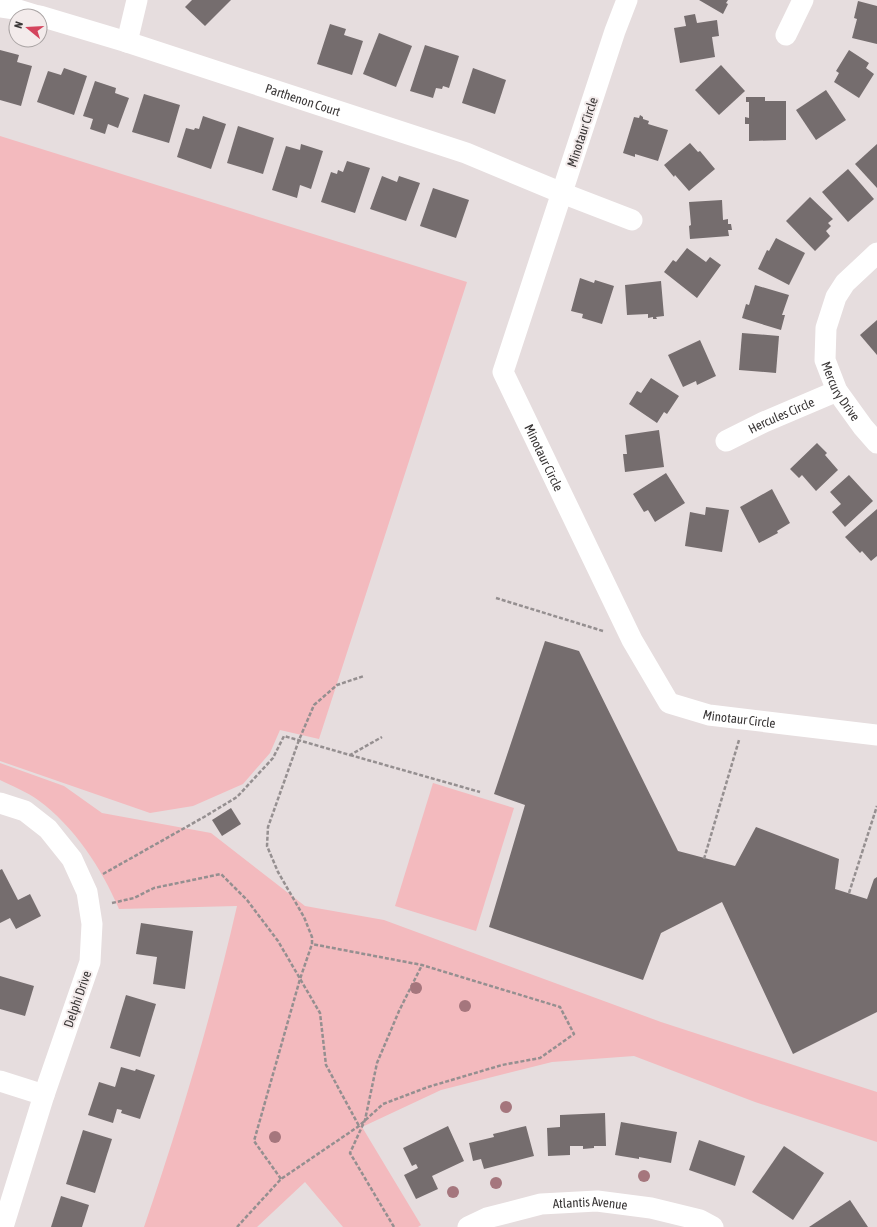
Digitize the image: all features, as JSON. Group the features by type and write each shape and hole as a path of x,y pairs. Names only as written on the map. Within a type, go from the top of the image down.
{"street":[{"path":"127,42 137,0"},
{"name":"Minotaur Circle","path":"627,0 615,31 503,372 632,640 669,703 709,715 877,735"},
{"path":"786,35 803,0"},
{"name":"Parthenon Court","path":"48,19 127,42 466,153 632,220"},
{"name":"Mercury Drive","path":"877,253 845,283 836,297 826,328 825,360 837,391 862,427 877,443"},
{"name":"Hercules Circle","path":"726,441 764,422 837,391"},
{"name":"Delphi Drive","path":"0,803 25,811 48,829 72,859 87,892 92,924 90,962 44,1095 3,1227"},
{"path":"0,1081 44,1095"},
{"name":"Atlantis Avenue","path":"468,1227 487,1218 541,1204 597,1201 651,1208 700,1220 713,1227"}],"path":[{"path":"496,598 632,640"},
{"path":"281,1178 254,1141 300,979 312,944 312,937 304,917 278,872 267,846 268,827 314,705 337,685 364,676"},
{"path":"704,859 744,720"},
{"path":"102,874 204,817 237,796 273,758 284,736 480,792"},
{"path":"350,755 382,737"},
{"path":"849,893 877,806"},
{"path":"112,903 134,898 154,888 221,874 248,900 278,940 320,1013 326,1065 359,1126"},
{"path":"237,1227 281,1178 359,1126 383,1104 428,1087 502,1065 540,1058 574,1034 560,1007 422,965 312,944"},
{"path":"394,1227 350,1153 365,1120 377,1063 399,1011 422,965"}],"shaded area":[{"path":"0,136 467,282 319,739 280,730 270,753 243,784 193,806 150,813 0,761"},
{"path":"0,763 64,786 102,813 211,833 305,906 384,920 661,1022 877,1092 877,1142 755,1102 634,1056 552,1062 441,1090 362,1127 421,1225 418,1227 343,1227 305,1182 257,1227 144,1227 195,1068 237,906 119,909 104,879 86,849 75,835 38,800 0,780"},
{"path":"433,783 514,808 476,931 395,906"}],"building":[{"path":"192,0 231,0 205,26 185,7"},
{"path":"699,0 728,0 726,3 728,4 723,14"},
{"path":"858,1 877,6 877,44 852,38 857,19 854,18"},
{"path":"695,14 697,23 717,20 719,36 712,37 715,57 680,63 674,28 686,26 684,16"},
{"path":"330,24 346,29 344,35 363,41 352,75 317,64"},
{"path":"379,33 412,46 396,87 363,74"},
{"path":"425,45 459,56 449,88 443,86 442,89 436,88 433,98 410,91"},
{"path":"0,50 19,55 17,62 32,66 21,106 0,100"},
{"path":"849,50 869,63 866,68 874,74 859,98 834,82 839,73 836,71"},
{"path":"721,65 745,91 719,115 695,90"},
{"path":"64,68 87,76 74,115 37,102 48,71 61,75"},
{"path":"473,68 506,80 495,114 462,103"},
{"path":"95,81 116,88 115,93 129,98 118,128 108,124 105,134 90,129 93,119 83,116"},
{"path":"826,90 846,120 816,140 796,110"},
{"path":"144,94 180,105 169,143 132,132"},
{"path":"746,97 765,97 765,101 786,101 786,140 749,141 749,124 745,124 745,117 749,118 749,102 746,102"},
{"path":"640,115 643,119 649,121 648,124 668,130 658,161 635,154 635,157 623,153 634,117 639,118"},
{"path":"203,116 226,124 211,169 177,157 186,128 194,130 195,128 199,129"},
{"path":"238,126 274,138 263,174 227,163"},
{"path":"690,143 698,152 700,151 715,169 689,191 664,165"},
{"path":"301,144 323,151 311,189 300,185 297,198 272,190 286,146 300,150"},
{"path":"877,144 877,188 855,164"},
{"path":"347,161 370,168 355,213 321,202 331,172 337,174 338,170 343,172"},
{"path":"848,169 874,199 848,222 822,192"},
{"path":"382,176 397,182 399,176 420,183 406,221 370,209"},
{"path":"433,188 469,200 456,238 420,226"},
{"path":"810,197 833,219 828,223 831,226 826,231 830,236 815,251 786,221"},
{"path":"722,200 723,220 728,219 728,224 731,224 732,230 728,230 729,236 690,239 689,226 691,225 689,202"},
{"path":"776,238 805,253 789,285 758,269 767,250 769,251"},
{"path":"687,248 706,262 710,257 721,265 697,298 664,272 673,260 676,262"},
{"path":"580,278 594,283 595,280 614,286 602,324 582,318 583,314 571,311"},
{"path":"661,281 664,316 653,319 653,317 648,318 648,314 627,315 625,285"},
{"path":"755,285 789,295 782,315 785,315 781,330 742,318 746,304 749,305"},
{"path":"877,320 877,355 860,335"},
{"path":"742,333 779,336 776,373 739,370"},
{"path":"700,340 716,376 697,385 696,381 683,387 668,355"},
{"path":"651,378 679,396 667,414 664,412 657,423 629,404 637,391 641,393"},
{"path":"659,430 664,467 625,472 623,454 627,454 625,435"},
{"path":"817,443 827,453 825,455 838,470 816,491 802,475 799,478 790,469"},
{"path":"666,473 685,503 655,522 648,510 644,512 633,494"},
{"path":"849,475 873,501 845,527 832,512 841,504 830,492"},
{"path":"772,489 790,523 777,531 778,533 759,543 740,507"},
{"path":"706,507 729,510 722,552 685,546 690,512 705,515"},
{"path":"877,509 877,556 871,561 862,551 860,553 845,537"},
{"path":"545,641 579,651 678,851 735,866 756,827 839,859 835,889 867,899 874,879 877,877 877,1012 793,1054 722,902 661,933 643,980 489,927 525,805 494,794"},
{"path":"231,808 241,824 222,836 212,820"},
{"path":"2,869 18,900 30,894 41,916 16,929 10,918 0,923 0,870"},
{"path":"141,923 193,931 185,989 153,984 157,957 136,954"},
{"path":"0,976 34,986 25,1016 0,1009"},
{"path":"126,995 156,1004 140,1057 110,1048"},
{"path":"121,1067 135,1071 136,1069 155,1075 140,1119 121,1113 122,1110 117,1109 113,1123 88,1115 99,1082 115,1087"},
{"path":"605,1113 606,1146 594,1146 594,1148 583,1149 583,1146 570,1146 570,1155 548,1156 547,1128 560,1127 560,1115"},
{"path":"621,1122 677,1132 671,1163 639,1157 639,1159 615,1155"},
{"path":"448,1126 464,1161 432,1176 438,1189 416,1199 404,1175 418,1168 416,1164 412,1166 403,1148"},
{"path":"526,1126 534,1156 484,1169 481,1159 473,1161 469,1143 494,1137 493,1134"},
{"path":"83,1130 112,1139 95,1193 66,1184"},
{"path":"699,1140 745,1156 735,1186 689,1170"},
{"path":"784,1146 824,1173 793,1220 752,1192"},
{"path":"61,1196 89,1205 82,1227 51,1227"},
{"path":"850,1200 868,1227 809,1227"}]}
